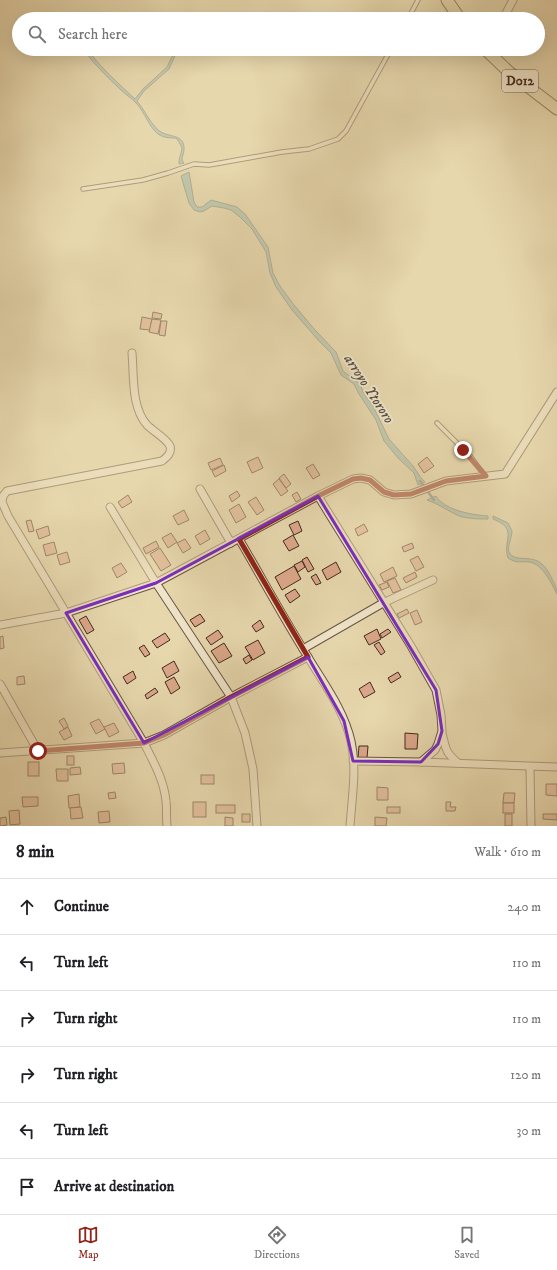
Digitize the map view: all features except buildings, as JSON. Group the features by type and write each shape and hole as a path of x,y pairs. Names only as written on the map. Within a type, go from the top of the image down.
{"main road":[{"path":"447,0 455,12"},
{"name":"D012","path":"493,56 509,72 557,109"}],"street":[{"path":"507,12 513,0"},
{"path":"132,353 136,405 147,425 169,444 171,449 169,454 162,461 7,492 4,494 2,502 8,516 144,743 158,770 166,801 167,826"},
{"path":"0,626 66,613 156,583 318,496 353,479 361,478 370,480 384,492 394,495 414,493 446,481 505,474 557,392"},
{"path":"200,489 231,543"},
{"path":"318,496 411,646 436,690 446,750 449,755 459,763"},
{"path":"110,507 156,583 231,697 245,733 253,769 257,826"},
{"path":"239,539 303,649 328,688 344,721 351,741 354,761 350,826"},
{"path":"303,649 383,603 433,580"},
{"path":"0,753 144,743 164,735 231,697 308,657"},
{"path":"0,684 38,751"},
{"path":"421,762 435,750 442,731"},
{"path":"354,761 557,767"},
{"path":"530,767 531,826"}],"lane":[{"path":"412,12 418,0"},
{"path":"83,189 143,180 191,165 209,164 309,149 338,139 346,132 387,56"},
{"path":"437,423 470,456 486,476"}],"highlighted area":[{"path":"318,496 436,690 442,731 438,744 421,762 353,761 344,721 308,657 144,743 66,613 156,583"}],"water":[{"path":"89,56 92,56 135,99 143,89 167,67 172,56 175,56 169,69 144,91 137,101 157,129 166,134 175,136 182,141 184,144 184,150 182,160 184,163 179,164 182,149 176,138 169,138 158,134 137,104 123,92"},
{"path":"189,172 194,202 197,207 202,207 211,200 237,207 245,214 268,247 273,273 280,286 315,330 336,352 343,371 360,384 364,394 373,406 389,439 425,482 418,485 414,473 398,458 384,441 376,420 354,384 341,375 331,353 292,310 276,287 270,273 266,252 252,229 231,210 212,206 200,212 194,210 189,203 181,176"},
{"path":"436,496 445,505 459,511 488,516 488,519 459,516 436,503 427,500"},
{"path":"493,516 508,523 512,531 509,547 509,552 511,555 519,558 533,559 542,564 554,583 557,594 546,575 534,563 516,562 508,558 508,531 501,523 493,519"}],"waterway":[{"name":"arroyo Ytororo","path":"420,481 434,500"}],"route":[{"path":"38,751 144,743 164,735 231,697 308,657 239,539 318,496 353,479 361,478 370,480 384,492 394,495 411,494 446,481 486,476 470,456 463,450"}]}
